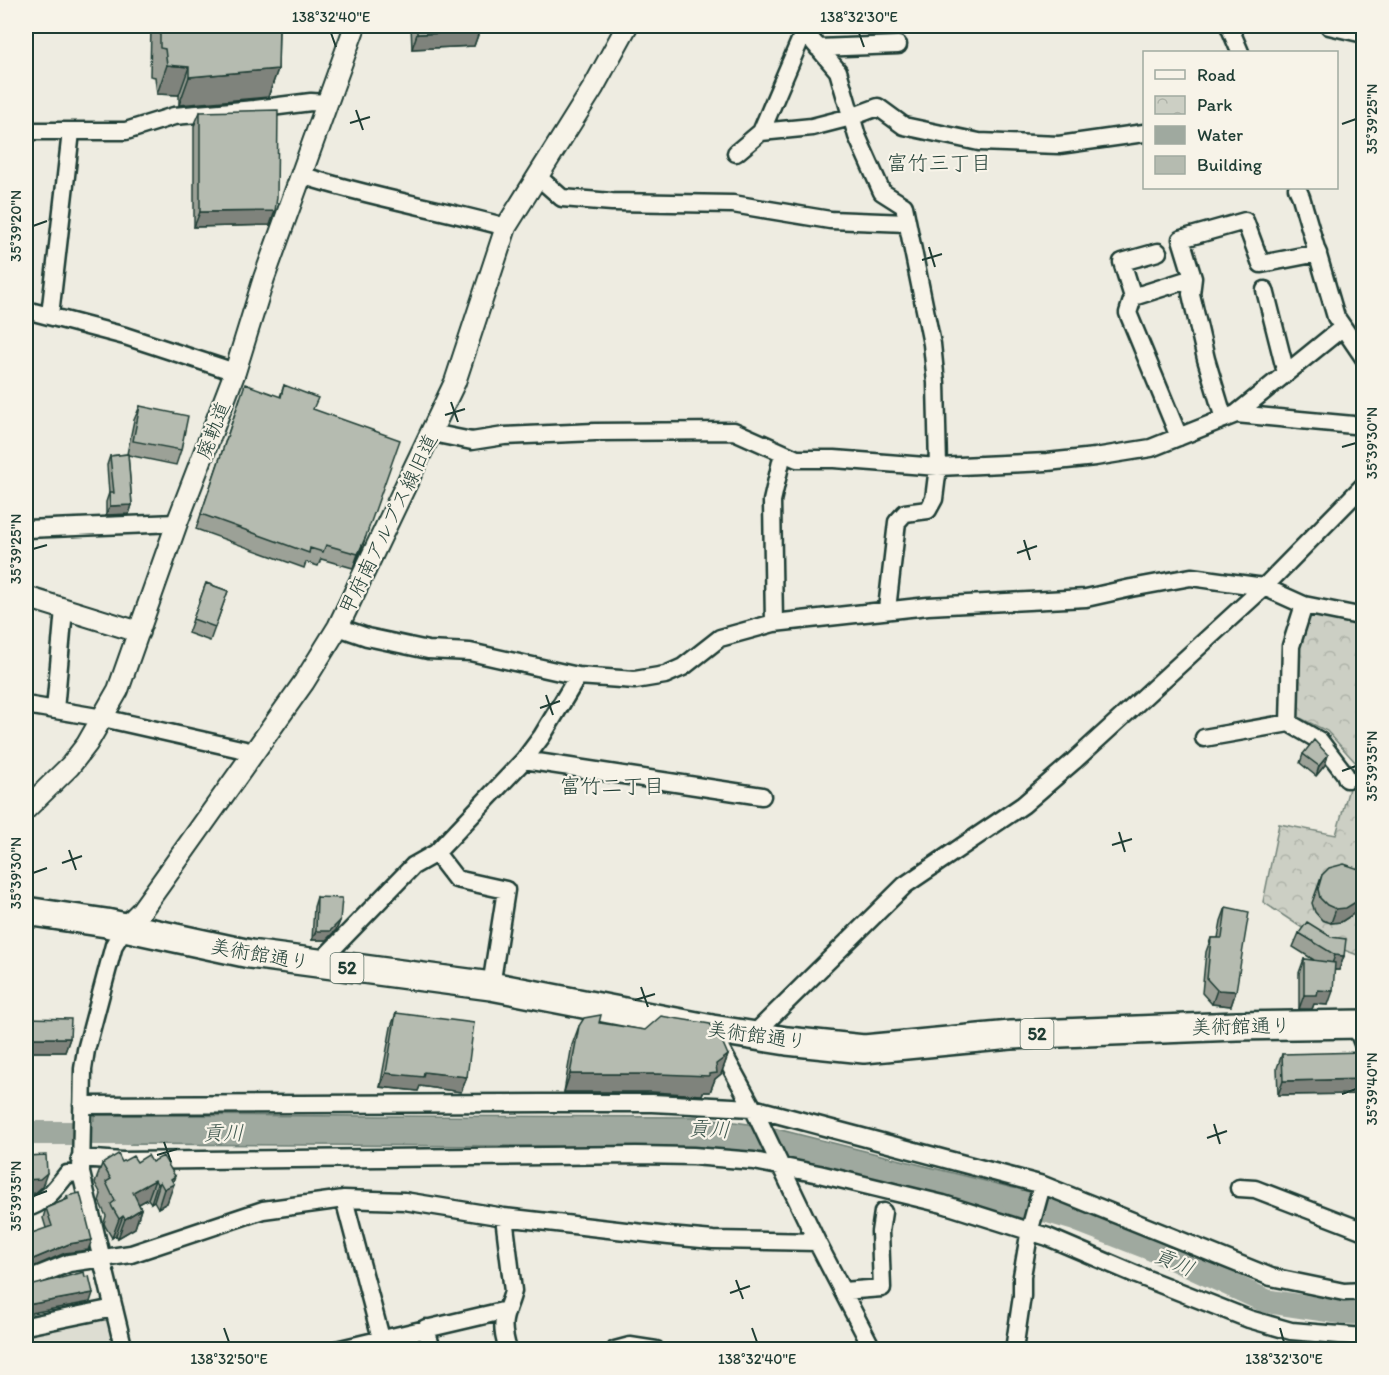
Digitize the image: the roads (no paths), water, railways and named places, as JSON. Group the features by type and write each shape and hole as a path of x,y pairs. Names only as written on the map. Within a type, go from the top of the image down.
{"highway":[{"name":"美術館通り","path":"26,911 126,927 226,950 492,986 712,1029 787,1041 864,1048 1033,1034 1225,1026 1361,1032"}],"street":[{"name":"廃軌道","path":"26,809 70,766 87,744 118,690 177,524 235,372 264,278 355,26"},
{"name":"甲府南アルプス線旧道","path":"126,927 147,903 304,682 338,627 455,382 506,226 593,88 627,26"},
{"path":"1229,26 1240,51"},
{"path":"1329,26 1364,34"},
{"path":"736,153 761,132 802,28 838,71 851,117 882,192 904,206 932,344 936,383 938,467 934,499 928,510 905,513 897,522 887,609"},
{"path":"818,48 898,45"},
{"path":"26,131 126,130 174,116 255,110 311,102 327,103"},
{"path":"761,132 812,127 878,107 904,126 979,142 1059,145 1143,133"},
{"path":"50,315 71,132"},
{"path":"301,175 333,186 506,226"},
{"path":"537,176 562,198 733,204 830,220 906,223"},
{"path":"1297,189 1336,317 1364,358"},
{"path":"1230,416 1206,359 1191,294 1193,278 1181,238 1245,221 1261,264 1318,253"},
{"path":"1158,252 1122,262 1133,297 1128,313 1179,437"},
{"path":"1133,297 1193,278"},
{"path":"1265,290 1286,374"},
{"path":"26,310 50,315 235,372"},
{"path":"432,433 472,441 504,436 595,432 734,431 797,459 834,459 938,467 1047,462 1095,457 1151,447 1230,416 1343,327"},
{"path":"1230,416 1364,426"},
{"path":"774,623 772,501 783,453"},
{"path":"753,1035 905,885 1034,797 1263,587 1364,485"},
{"path":"26,530 177,524"},
{"path":"338,627 367,637 429,650 470,652 578,676 635,680 665,675 682,667 720,638 774,623 887,609 1086,598 1191,577 1263,587 1304,605 1364,616"},
{"path":"26,597 139,632"},
{"path":"1289,723 1291,646 1304,605"},
{"path":"55,710 64,609"},
{"path":"318,964 413,866 436,853 524,760 542,736 578,676"},
{"path":"26,705 103,718 254,752"},
{"path":"1204,738 1289,723 1320,741 1347,779"},
{"path":"524,760 762,796"},
{"path":"436,853 456,879 506,890 492,986"},
{"path":"123,1350 81,1161 83,1069 92,1025 114,945 126,927"},
{"path":"712,1029 843,1291 868,1348"},
{"path":"82,1108 587,1103 652,1103 753,1108 1043,1185 1271,1277 1344,1292 1364,1292"},
{"path":"26,1208 36,1206 81,1161 636,1155 693,1156 754,1161 943,1204 1030,1230 1249,1318 1292,1331 1364,1337"},
{"path":"1239,1188 1255,1189 1364,1231"},
{"path":"1014,1350 1022,1296 1022,1276 1030,1230 1041,1189"},
{"path":"26,1280 69,1263 131,1254 263,1210 344,1199 404,1201 504,1217 680,1237 817,1242"},
{"path":"344,1199 381,1338"},
{"path":"843,1291 882,1288 880,1232 883,1212"},
{"path":"504,1217 513,1291 511,1303 503,1321 503,1334 508,1350"},
{"path":"26,1326 114,1308"},
{"path":"336,1350 507,1310"},
{"path":"426,1328 432,1350"},
{"path":"615,1350 630,1346 656,1350"}],"water":[{"path":"94,1115 700,1117 769,1127 1037,1194 1028,1226 821,1166 704,1147 93,1144"}],"waterway":[{"name":"貢川","path":"26,1133 125,1133"},
{"name":"貢川","path":"1014,1201 1075,1219 1150,1248 1266,1301 1339,1312 1364,1313"}],"district":[{"name":"富竹三丁目","path":"939,163"},
{"name":"富竹二丁目","path":"612,786"}]}
